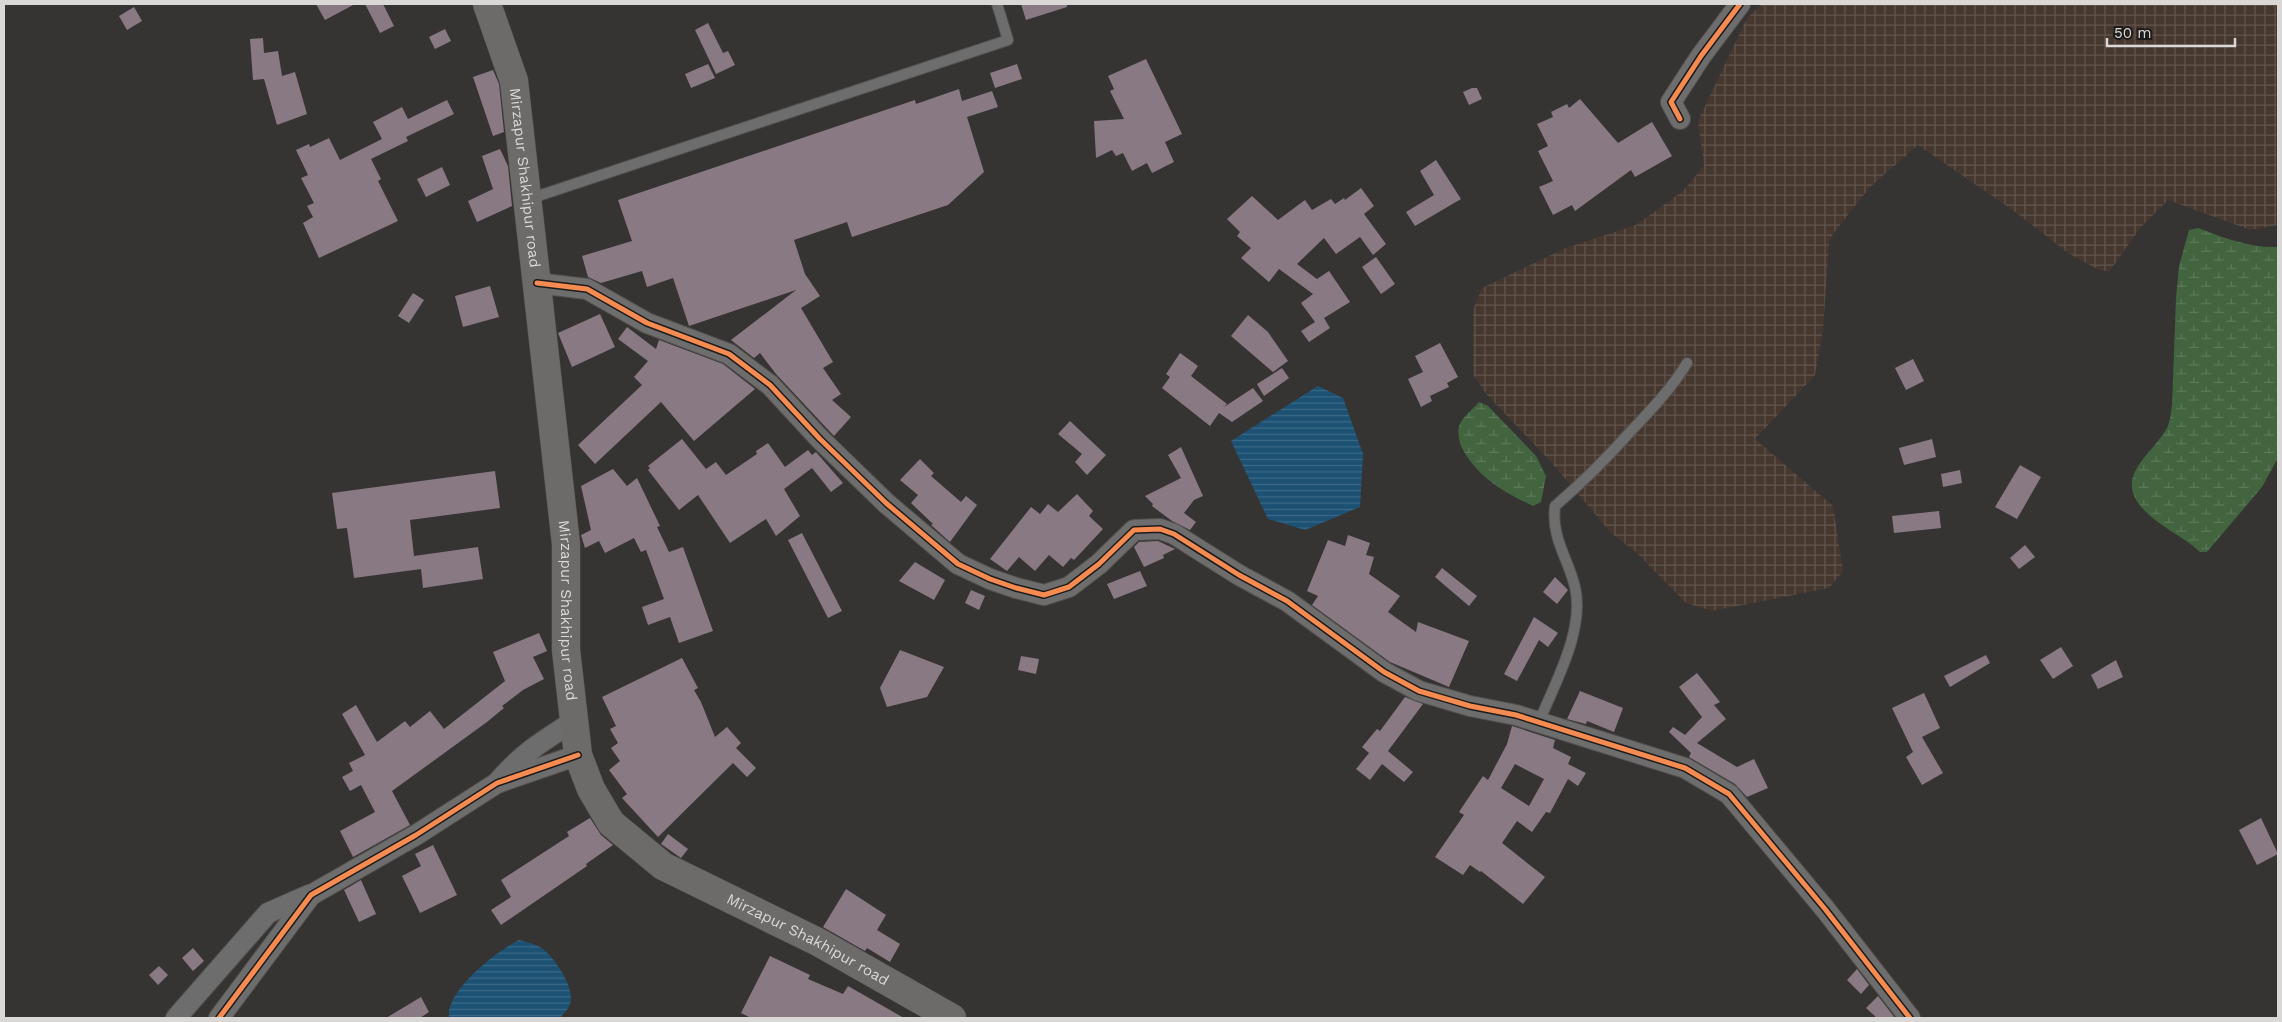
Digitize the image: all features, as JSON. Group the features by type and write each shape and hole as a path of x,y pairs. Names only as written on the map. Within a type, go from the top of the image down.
{"main road":[{"name":"Mirzapur Shakhipur road","path":"487,4 514,81 566,544 566,650 578,755 591,789 611,823 663,866 818,942 952,1018"}],"street":[{"path":"1680,119 1672,102 1701,56 1740,4"},
{"path":"537,282 587,289 647,323 729,354 770,385 820,439 886,503 958,564 990,579 1044,595 1068,587 1099,564 1134,530 1160,529 1174,534 1239,575 1287,601 1384,672 1419,690 1470,706 1516,714 1686,768 1729,794 1825,909 1910,1018"},
{"path":"497,783 521,757 574,721"},
{"path":"176,1018 268,913 311,895 416,835 497,783 578,755"},
{"path":"219,1018 311,895"}],"lane":[{"path":"528,199 1008,40 997,4"},
{"path":"1539,722 1571,644 1576,610 1575,587 1558,542 1553,519 1555,506 1585,480 1644,418 1678,378 1686,363"}],"shaded area":[{"path":"1762,4 2278,4 2278,225 2250,230 2168,200 2141,227 2109,272 2095,268 2068,253 2014,211 1918,145 1869,188 1833,234 1829,244 1823,330 1815,375 1755,439 1833,506 1843,571 1829,588 1712,611 1686,603 1637,553 1611,533 1551,462 1487,395 1473,374 1473,310 1482,288 1566,248 1636,225 1683,191 1704,166 1698,121 1747,18"}],"green space":[{"path":"2198,228 2247,244 2278,247 2278,458 2262,487 2207,552 2200,552 2150,516 2135,498 2132,487 2137,467 2160,438 2169,423 2172,405 2179,266 2189,230"},
{"path":"1479,402 1488,406 1536,456 1546,476 1541,502 1533,506 1512,495 1484,476 1468,459 1458,435 1459,425"}],"water":[{"path":"1318,386 1343,398 1363,454 1360,507 1305,530 1268,519 1231,441"},
{"path":"519,940 536,945 543,950 555,961 564,976 570,991 571,1001 560,1018 449,1018 450,1007 464,984 486,962"}],"building":[{"path":"316,4 355,4 325,20"},
{"path":"365,4 383,4 394,26 380,33"},
{"path":"1021,4 1067,4 1067,7 1026,20"},
{"path":"134,7 142,21 127,30 119,16"},
{"path":"708,23 723,53 728,51 735,65 716,74 695,30"},
{"path":"445,29 451,41 435,49 429,37"},
{"path":"263,38 264,53 278,51 282,76 295,72 307,114 277,125 264,79 253,80 250,39"},
{"path":"1146,59 1182,134 1165,142 1174,162 1152,173 1147,163 1132,171 1123,153 1116,156 1112,150 1096,158 1094,121 1124,119 1110,91 1114,89 1108,76"},
{"path":"708,64 715,78 691,88 685,74"},
{"path":"1017,64 1022,79 995,88 990,73"},
{"path":"493,70 499,84 504,132 493,136 473,77"},
{"path":"1477,88 1482,99 1469,105 1463,92"},
{"path":"959,89 962,101 992,91 998,107 967,117 984,172 948,205 852,237 847,222 794,240 805,274 820,296 801,308 833,362 823,368 841,394 832,400 851,417 834,436 776,374 760,353 754,358 731,340 796,290 689,326 673,278 647,287 642,271 601,283 588,277 582,256 632,241 618,200 915,100 916,104"},
{"path":"1580,99 1618,143 1652,122 1672,156 1635,177 1631,170 1575,211 1572,205 1553,215 1539,187 1553,181 1538,151 1548,146 1537,124 1553,117 1551,112 1567,104 1569,108"},
{"path":"447,100 454,114 406,137 408,141 371,159 381,179 378,181 398,221 319,258 303,223 313,217 307,206 314,203 301,178 308,175 296,150 309,144 310,147 329,138 340,160 382,139 373,122 402,107 408,119"},
{"path":"500,149 508,166 512,206 477,222 468,201 493,189 482,156"},
{"path":"1436,160 1461,199 1415,226 1406,212 1434,195 1420,171"},
{"path":"442,167 450,185 426,197 417,179"},
{"path":"1361,188 1374,206 1364,214 1386,244 1373,255 1360,237 1336,254 1324,238 1297,264 1317,279 1329,271 1350,302 1324,318 1330,328 1309,342 1301,331 1315,322 1301,303 1313,294 1279,269 1269,282 1241,258 1251,248 1237,236 1240,232 1227,219 1252,196 1278,220 1305,200 1312,210 1331,199 1335,204 1344,198 1345,200"},
{"path":"1376,257 1395,284 1381,294 1362,267"},
{"path":"490,286 499,317 463,327 455,296"},
{"path":"413,293 424,300 409,323 398,316"},
{"path":"600,314 615,347 572,367 558,333"},
{"path":"1248,315 1268,332 1288,361 1273,372 1231,336"},
{"path":"627,327 656,349 659,340 723,364 755,389 694,441 661,402 595,464 578,445 642,385 634,377 648,361 618,339"},
{"path":"1440,343 1458,377 1447,383 1449,387 1430,396 1432,401 1421,407 1408,379 1423,372 1415,356"},
{"path":"1180,353 1198,366 1191,376 1227,404 1224,407 1253,388 1263,401 1232,422 1219,413 1210,426 1162,388 1170,377 1166,374"},
{"path":"1913,359 1924,381 1906,390 1895,368"},
{"path":"1282,368 1289,378 1264,396 1257,384"},
{"path":"1070,421 1106,455 1087,475 1075,462 1082,454 1058,434"},
{"path":"682,439 706,469 716,462 726,475 757,454 756,451 768,443 785,467 808,450 812,455 816,452 843,483 831,492 812,468 784,489 800,516 776,536 766,519 730,543 698,495 679,510 648,470 650,468 648,466"},
{"path":"1932,439 1936,457 1904,465 1899,448"},
{"path":"1181,447 1203,496 1194,500 1184,513 1196,522 1190,530 1172,521 1152,506 1153,504 1145,496 1181,478 1168,455"},
{"path":"920,459 934,473 931,476 961,502 966,496 977,505 950,542 911,503 918,495 900,480"},
{"path":"2020,465 2041,477 2017,519 1995,507"},
{"path":"613,469 627,486 637,478 660,526 657,527 669,552 683,547 713,631 679,643 670,617 648,625 642,607 664,599 646,550 641,552 634,538 605,553 599,541 585,548 581,535 591,530 581,486"},
{"path":"1960,470 1962,483 1943,487 1941,474"},
{"path":"495,471 500,508 410,520 414,556 478,547 483,579 423,588 421,569 354,578 347,528 337,529 332,493"},
{"path":"1077,494 1093,511 1089,516 1103,529 1074,560 1071,558 1063,567 1049,555 1035,571 1019,557 1007,571 990,559 1031,507 1040,514 1048,504 1058,512"},
{"path":"1939,511 1941,528 1894,533 1892,516"},
{"path":"802,533 842,611 828,618 788,540"},
{"path":"1348,535 1370,543 1366,555 1374,557 1369,574 1400,596 1388,612 1416,632 1418,622 1469,641 1449,687 1390,662 1312,605 1318,596 1307,591 1328,540 1345,546"},
{"path":"1158,541 1175,549 1163,555 1164,558 1144,567 1134,547 1139,542"},
{"path":"2025,545 2035,557 2019,569 2010,558"},
{"path":"915,562 945,580 934,600 899,581"},
{"path":"1442,568 1477,596 1469,606 1435,577"},
{"path":"1140,571 1147,586 1114,599 1107,584"},
{"path":"1555,577 1568,590 1557,604 1543,592"},
{"path":"971,590 985,596 979,610 965,603"},
{"path":"1534,617 1558,633 1548,647 1539,640 1517,681 1504,674"},
{"path":"539,633 547,651 533,657 544,679 523,690 502,706 504,708 487,722 392,791 410,825 353,857 340,831 375,812 361,785 350,791 342,777 353,771 349,763 365,755 342,714 356,705 377,742 405,721 410,727 430,711 444,729 505,681 493,652"},
{"path":"2061,647 2073,666 2053,679 2040,660"},
{"path":"900,650 944,667 927,697 887,707 880,688"},
{"path":"1986,655 1990,663 1950,687 1944,676"},
{"path":"1021,656 1039,659 1036,674 1018,670"},
{"path":"682,658 698,688 694,690 715,737 727,727 741,743 736,748 756,768 747,777 733,763 658,837 622,798 627,794 609,770 620,761 611,748 618,743 610,729 616,726 602,697"},
{"path":"2116,660 2123,677 2098,689 2091,675"},
{"path":"1697,673 1720,702 1714,705 1726,719 1697,743 1737,767 1754,759 1768,788 1747,797 1735,784 1689,757 1691,753 1669,732 1673,727 1685,735 1702,717 1679,687"},
{"path":"1580,691 1623,708 1614,732 1587,721 1586,724 1567,719"},
{"path":"1924,693 1940,728 1922,737 1943,773 1922,785 1906,757 1913,752 1892,708"},
{"path":"1405,697 1423,704 1388,751 1413,772 1404,782 1382,764 1370,780 1356,769 1369,753 1362,747 1377,729 1380,731"},
{"path":"1512,726 1555,740 1553,748 1571,757 1568,764 1586,773 1578,786 1568,779 1550,813 1546,812 1532,832 1517,821 1502,843 1545,877 1523,904 1481,871 1470,865 1463,875 1435,857 1464,815 1459,812 1483,776 1488,780 1507,744","holes":["1515,764 1544,779 1529,806 1501,788"]},
{"path":"590,818 601,835 613,845 586,864 587,866 501,925 491,910 511,897 501,880 569,836 567,832"},
{"path":"2261,818 2278,854 2257,865 2239,830"},
{"path":"668,834 688,849 681,858 661,844"},
{"path":"433,845 457,895 420,913 402,876 421,866 415,854"},
{"path":"361,880 376,914 359,922 344,890"},
{"path":"846,889 886,915 877,930 900,944 890,962 867,948 865,951 823,927"},
{"path":"193,948 204,961 193,971 182,958"},
{"path":"770,956 810,975 808,979 843,994 848,986 904,1018 751,1018 741,1013"},
{"path":"159,966 168,975 158,985 149,975"},
{"path":"1857,969 1869,985 1861,994 1847,980"},
{"path":"1878,996 1895,1018 1877,1018 1866,1008"},
{"path":"421,997 429,1012 420,1018 386,1018"}],"cycle path":[{"path":"1680,119 1671,102 1701,56 1740,4"},
{"path":"537,283 587,289 647,323 729,354 770,385 820,439 886,503 958,564 990,579 1044,595 1069,587 1099,564 1134,530 1160,529 1174,534 1239,575 1287,601 1384,672 1419,691 1470,706 1516,715 1685,768 1729,794 1825,909 1910,1018"},
{"path":"219,1018 311,895 416,835 497,783 578,755"}]}
